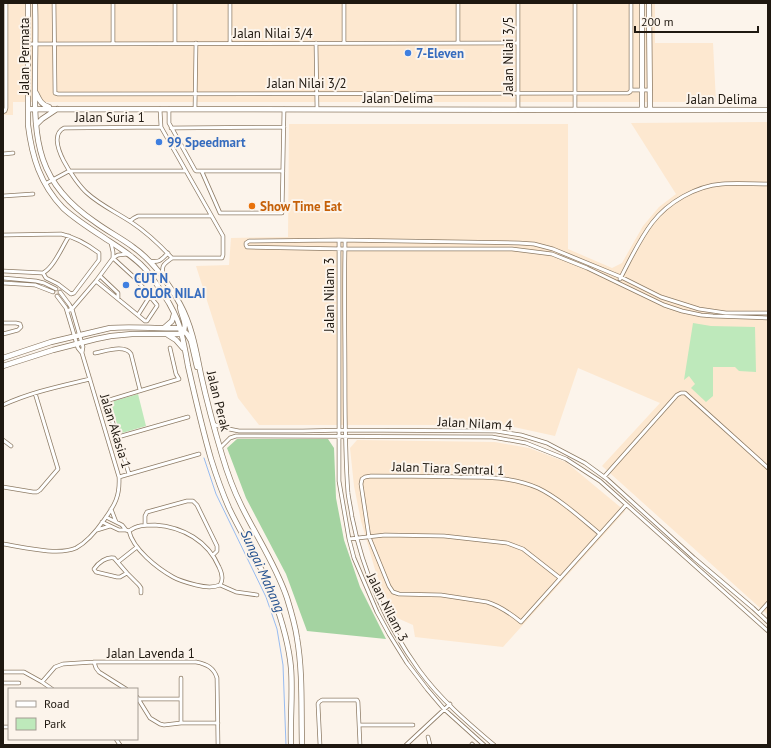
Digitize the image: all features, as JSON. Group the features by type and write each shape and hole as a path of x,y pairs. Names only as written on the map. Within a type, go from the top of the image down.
{"main road":[{"name":"Jalan Permata","path":"28,3 28,109"},
{"name":"Jalan Permata","path":"36,3 36,109"},
{"path":"642,3 642,110"},
{"path":"649,3 650,110"},
{"path":"35,91 42,104 57,109"},
{"name":"Jalan Delima","path":"28,109 768,110"},
{"name":"Jalan Perak","path":"28,109 28,125 34,160 45,184 55,199 68,212 128,254 147,271 169,304 182,331 184,349 200,418 219,484 265,577 281,622 291,667 291,745"},
{"name":"Jalan Perak","path":"36,109 36,126 42,157 47,170 62,193 78,210 134,247 150,261 164,278 186,316 193,334 213,424 230,480 240,504 267,554 284,590 294,625 301,667 302,745"},
{"path":"36,126 42,119 57,109"},
{"path":"3,366 46,352 111,336 132,334 166,334 182,331 186,325 179,303"},
{"path":"164,328 170,323 174,314"},
{"path":"3,358 51,342 110,328 164,328 182,331 187,334 201,375"},
{"path":"166,334 176,340 184,349"}],"street":[{"path":"3,112 6,108 6,3"},
{"path":"54,3 54,44"},
{"path":"113,3 113,44"},
{"path":"175,3 175,43"},
{"path":"230,3 230,43"},
{"path":"344,3 344,43"},
{"path":"458,3 458,43"},
{"name":"Jalan Nilai 3/5","path":"518,3 518,110"},
{"path":"575,3 575,110"},
{"path":"631,3 631,90"},
{"path":"195,109 196,43"},
{"path":"316,43 317,109"},
{"name":"Jalan Nilai 3/4","path":"28,44 518,43"},
{"name":"Jalan Nilai 3/2","path":"54,44 56,94 628,93 631,90 650,90"},
{"path":"160,109 161,127 223,236 222,258 172,258 162,268 164,278"},
{"path":"169,109 168,122 195,171 283,171"},
{"path":"202,172 220,213 282,213 284,109"},
{"name":"Jalan Suria 1","path":"69,171 58,149 57,136 60,130 64,128 161,127"},
{"path":"171,128 284,128"},
{"path":"3,154 13,153"},
{"path":"45,184 69,171 185,171"},
{"path":"69,171 79,185 94,199 130,221 150,237 172,258"},
{"path":"618,282 643,235 666,208 694,191 708,186 723,184 768,184"},
{"path":"3,196 33,194"},
{"path":"130,221 138,216 211,216"},
{"path":"3,236 56,234 69,236 88,245 99,253 99,260 71,294 58,284 46,278 42,273"},
{"path":"3,271 42,273 49,268 69,236"},
{"path":"340,240 249,241 246,244 247,247 345,249 345,241"},
{"name":"Jalan Nilam 3","path":"484,745 444,709 427,690 407,663 377,612 354,558 349,539 339,481 340,240 534,244 553,249 621,277 660,297 699,309 726,313 768,313"},
{"path":"96,281 145,321 157,306 136,279 113,258 110,242"},
{"name":"Jalan Nilam 3","path":"494,745 450,704 425,677 396,635 370,580 356,538 348,494 345,436 345,249 512,249 552,254 618,282 664,305 682,311 713,316 768,318"},
{"path":"150,261 160,261 168,253"},
{"path":"67,311 72,309 113,258 118,255 128,254"},
{"path":"100,276 118,293 118,299"},
{"path":"3,278 36,280 56,289"},
{"path":"3,283 35,285 53,292"},
{"path":"60,292 72,309 77,336"},
{"path":"57,296 66,308 77,336"},
{"path":"138,315 150,296"},
{"path":"3,324 16,323 20,324 21,327 18,330 3,334"},
{"name":"Jalan Akasia 1","path":"3,544 46,551 63,551 72,549 80,545 95,530 106,517 117,498 119,492 119,477 82,353 78,348 79,343 77,336"},
{"path":"95,353 123,348 129,351 140,390"},
{"path":"129,474 106,401 179,379 176,374 170,348"},
{"path":"3,405 35,393 90,379"},
{"path":"3,487 37,492 42,489 58,469 35,393"},
{"path":"604,477 680,393 685,393 768,468"},
{"path":"118,437 188,417"},
{"name":"Jalan Nilam 4","path":"213,424 239,431 496,431 547,443 585,463 604,477 768,622"},
{"name":"Jalan Nilam 4","path":"220,448 226,441 236,436 492,438 526,443 566,459 600,481 768,631"},
{"path":"3,440 11,446"},
{"path":"119,477 199,454"},
{"name":"Jalan Tiara Sentral 1","path":"369,536 361,482 363,478 371,476 445,476 498,478 518,481 533,486 551,495 600,534"},
{"path":"145,525 145,516 147,512 187,501 193,501 196,503 217,546 217,550 213,555"},
{"path":"369,536 389,586 396,594 441,595 486,602 506,610 520,622 626,505"},
{"path":"111,509 116,522"},
{"path":"102,522 120,530 127,530 136,526 145,525 181,530 204,544 216,560 223,576 223,580 220,585 214,587 185,582 173,577 161,570 136,547 127,530 123,525 106,517"},
{"path":"95,530 110,526"},
{"path":"349,539 384,535 445,536 507,543 523,549 560,578"},
{"path":"118,562 136,547"},
{"path":"127,573 118,577 97,573 94,570 95,566 107,557 112,557 139,585 141,588 141,593"},
{"path":"220,585 236,592 257,595"},
{"path":"759,613 768,603"},
{"path":"94,662 99,672 124,688"},
{"name":"Jalan Lavenda 1","path":"42,682 52,669 58,665 70,663 196,662 206,664 213,670 217,678 218,745"},
{"path":"3,672 24,672 51,688"},
{"path":"181,678 181,723"},
{"path":"3,683 19,683"},
{"path":"138,698 150,718 160,724 218,723"},
{"path":"138,698 181,700"},
{"path":"320,745 318,704 322,700 357,700 360,725 360,745"},
{"path":"406,745 450,704"},
{"path":"360,725 413,725"},
{"path":"428,737 430,745"}],"shaded area":[{"path":"3,3 655,3 655,43 713,43 716,102 13,102 13,115 3,115"},
{"path":"768,122 768,615 602,466 660,403 578,368 555,436 504,425 259,425 238,398 196,266 229,265 231,238 288,237 289,124 568,124 568,249 612,268 622,263 643,226 659,207 676,194 631,123"},
{"path":"357,440 495,442 529,448 566,462 625,511 503,647 415,637 413,625 395,617 376,573 361,521 354,486 350,448"}],"green space":[{"path":"693,323 711,326 755,327 756,372 739,371 735,367 713,367 713,396 706,402 691,388 695,384 689,376 684,380"},
{"path":"138,394 146,426 122,433 119,431 112,406 114,401"},
{"path":"237,439 328,439 334,448 336,498 344,540 360,587 386,639 307,631 286,574 246,498 227,448"}],"waterway":[{"name":"Sungai Mahang","path":"204,458 216,494 266,597 277,629 283,665 286,745"}],"place":[{"name":"7-Eleven","path":"408,53"},
{"name":"99 Speedmart","path":"159,142"},
{"name":"Show Time Eat","path":"252,206"},
{"name":"CUT N COLOR NILAI","path":"126,285"}]}
